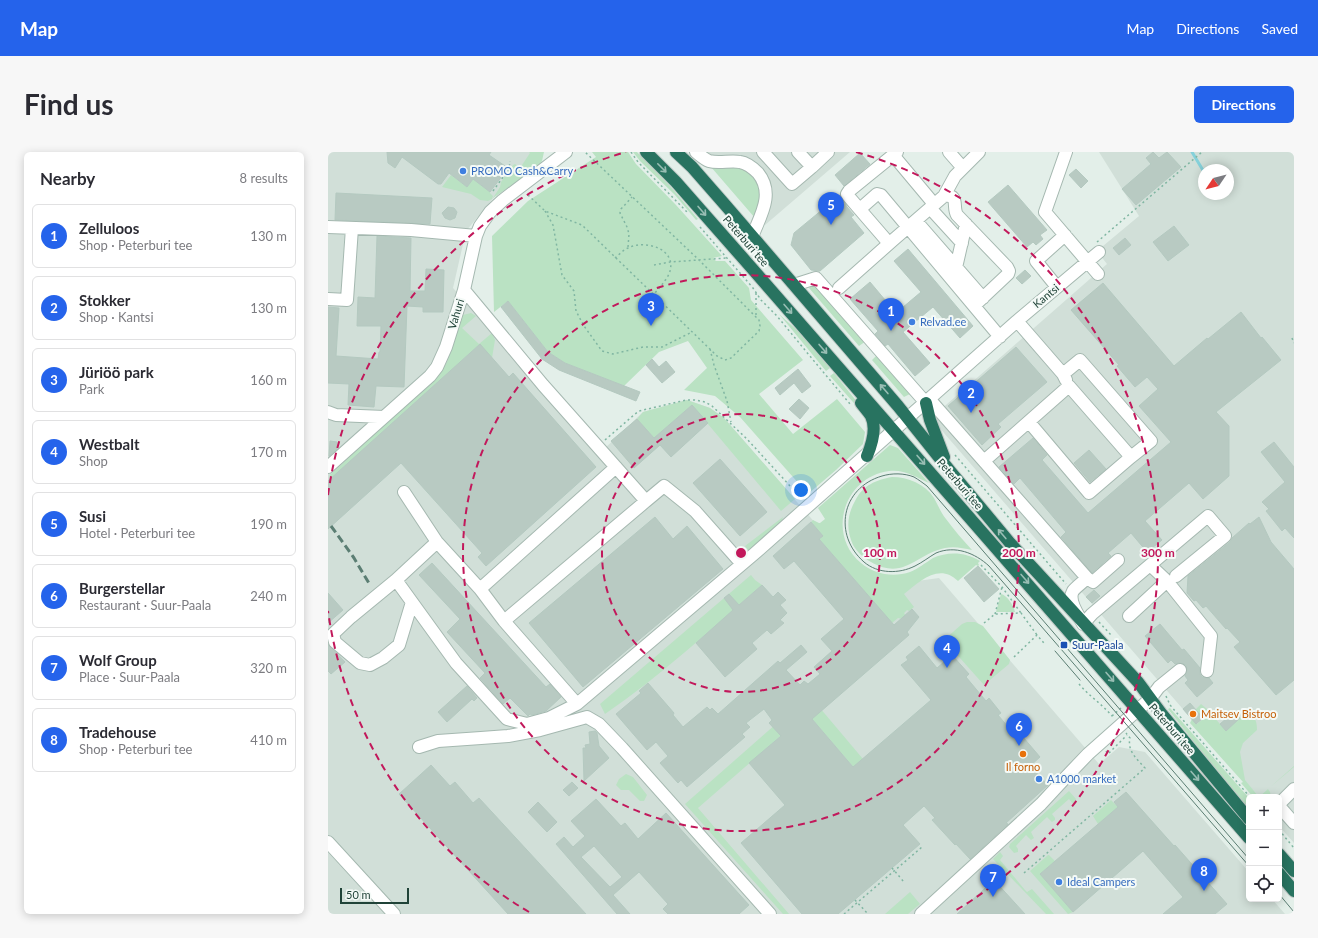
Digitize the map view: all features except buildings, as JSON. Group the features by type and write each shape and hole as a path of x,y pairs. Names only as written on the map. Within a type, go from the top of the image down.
{"highway":[{"name":"Peterburi tee","path":"646,152 676,182 1056,614 1246,835"},
{"name":"Peterburi tee","path":"676,152 692,167 909,418 950,471 1010,543 1138,682 1150,699 1246,815"},
{"path":"837,365 857,397 872,417 873,438 871,448 867,456"},
{"path":"928,402 930,420 950,471"},
{"path":"1282,857 1294,871"},
{"path":"1282,877 1294,891"}],"street":[{"path":"688,152 692,167"},
{"path":"696,152 709,161 719,162 740,157 755,171 763,182 766,188 765,203 752,237"},
{"path":"763,152 792,184 828,152"},
{"path":"798,152 812,167"},
{"path":"949,152 963,168"},
{"path":"839,288 944,196 952,179 979,152"},
{"path":"1066,152 1045,212 1098,274"},
{"name":"Vahuri","path":"328,467 430,376 437,367 446,348 464,290 476,236 480,226 490,212 561,153"},
{"path":"892,241 887,241 847,194 848,191 895,154 932,206 962,243"},
{"path":"860,209 877,194 879,194 956,267 983,298"},
{"path":"944,196 950,195 955,200 955,212 1007,267 1009,271 1008,274 974,306"},
{"path":"912,224 953,281 1000,337"},
{"path":"953,281 966,224"},
{"path":"328,227 411,230 476,236"},
{"path":"328,299 347,300 352,228"},
{"path":"1057,287 1036,261 1065,235"},
{"name":"Kantsi","path":"396,580 456,663 506,719 527,724 549,718 576,704 754,554 928,402 1017,321 1088,262 1097,248"},
{"path":"794,285 816,278 928,402 984,461 1088,578 1093,582 1118,560"},
{"path":"464,290 543,385 646,501"},
{"path":"1017,321 1063,374 1069,386 1131,457"},
{"path":"1029,422 1061,455 1089,493 1151,441 1080,360 1063,374"},
{"path":"984,461 1069,386"},
{"path":"328,412 336,415 384,417"},
{"path":"480,589 616,467"},
{"path":"504,621 664,486 695,511 742,564"},
{"path":"404,492 437,542 480,589 504,621 576,704"},
{"path":"1088,578 1073,592 1072,602 1083,624 1092,614 1208,516 1225,536 1129,616"},
{"path":"412,602 399,645 383,658 370,665 360,663 335,642 333,634 396,580 437,542"},
{"path":"1150,565 1172,579 1211,636 1207,671"},
{"path":"921,914 1041,804 1088,754 1150,699 1159,687 1180,670"},
{"path":"419,746 438,741 514,735 540,730 586,717 599,724 622,748 770,914"},
{"path":"1282,802 1293,793"},
{"path":"1282,809 1294,823"},
{"path":"328,842 394,914"}],"path":[{"path":"521,186 534,202 545,211 582,226 717,356 725,360 731,358 759,331 759,320 756,315 585,152"},
{"path":"631,152 638,162 691,216"},
{"path":"1097,248 1118,223 1202,152"},
{"path":"493,191 509,169 510,161"},
{"path":"628,248 627,227 620,213 621,209 632,197"},
{"path":"545,211 553,225 562,275 574,291 576,311 584,326 602,351 613,354 643,347 662,347 692,332"},
{"path":"696,222 852,406"},
{"path":"615,258 628,248 638,245 650,245 665,251 670,262 669,272 664,282 653,294"},
{"path":"654,265 670,262 727,258"},
{"path":"756,293 756,315"},
{"path":"1292,338 1294,343"},
{"path":"710,349 727,401 731,422"},
{"path":"597,446 639,411 686,400 705,402 731,422 808,507"},
{"path":"953,452 1073,592"},
{"path":"981,565 1002,587 1044,643"},
{"path":"984,623 995,614 1002,587"},
{"path":"995,614 1021,613"},
{"path":"1092,614 1112,637"},
{"path":"1014,657 1037,635"},
{"path":"1079,684 1116,720"},
{"path":"1164,692 1170,705 1247,794"},
{"path":"1112,716 1124,706"},
{"path":"1024,873 1145,768 1132,753 1129,741 1131,737 1124,731"},
{"path":"1282,834 1294,848"},
{"path":"844,914 922,847"},
{"path":"892,868 904,882"},
{"path":"855,900 868,914"}],"shaded area":[{"path":"328,152 535,152 466,231 453,288 603,450 643,412 687,400 710,408 724,418 877,594 888,585 939,578 1099,764 1119,747 1145,752 1246,869 1246,902 1275,902 1285,914 328,914"},
{"path":"701,152 850,152 765,225"},
{"path":"1099,152 1294,152 1294,843 1282,829 1282,794 1256,794 931,418 1107,264 1097,251 1139,216"}],"green space":[{"path":"529,152 544,152 542,161 537,168 493,198 500,187 501,182 513,165 515,164 520,168 530,153"},
{"path":"592,152 628,152 636,164 676,205 722,256 713,258 716,261 725,261 749,288 751,300 803,360 759,394 793,434 837,399 865,432 863,444 808,494 740,417 715,396 684,390 707,368 688,341 659,352 624,386 565,363 548,352 508,301 494,312 492,236 528,201 596,157"},
{"path":"633,152 637,152 671,187 698,219 696,220 675,195 640,161"},
{"path":"711,167 739,167 752,173 763,192 755,218"},
{"path":"451,175 467,187 473,179 490,192 493,196 492,199 488,201 480,200 471,194 442,187"},
{"path":"816,282 866,341 859,346 809,288"},
{"path":"471,313 476,316 462,328 479,344 492,333 495,340 492,358 479,345 331,479 329,476 439,374 447,362 458,321 463,315"},
{"path":"779,314 798,331 830,368 826,371"},
{"path":"879,353 912,393 904,397 872,360"},
{"path":"834,373 866,413 860,410 830,376"},
{"path":"687,400 710,408 724,418 795,499 781,511 692,405 654,438 637,419 643,412"},
{"path":"890,445 898,448 929,483 900,471 889,471 873,475 861,484 851,495 845,508 843,523 844,537 850,551 866,567 890,575 910,572 919,568 933,558 945,554 963,554 980,561 978,566 976,565 958,581 944,573 930,576 916,584 904,594 914,607 904,613 906,616 903,619 898,618 892,623 819,539 823,536 811,522 813,520 820,523 825,519 818,508"},
{"path":"892,477 904,478 916,482 926,489 934,498 949,523 972,550 948,547 926,555 901,568 892,569 882,567 861,555 853,545 849,534 848,523 852,506 858,495 870,484"},
{"path":"783,517 781,523 750,553 745,546"},
{"path":"751,575 762,585 666,668 605,714 600,704"},
{"path":"1001,594 1006,596 1010,601 1015,612 996,612"},
{"path":"967,622 975,622 983,626 1010,660 1009,664 984,685 944,640 962,624"},
{"path":"809,695 863,759 903,825 807,713 698,808 789,914 783,914 685,804"},
{"path":"1201,704 1226,731 1237,720 1247,714 1251,714 1254,718 1257,730 1243,743 1240,752 1245,780 1257,794 1250,794 1241,783 1243,782 1190,723 1192,719 1197,724 1203,719 1195,710"},
{"path":"1170,708 1246,795 1246,808 1168,709"},
{"path":"1294,766 1294,767 1269,788"},
{"path":"626,774 633,777 647,795 644,801 640,801 629,790 621,790 616,785 619,779"},
{"path":"1268,789 1270,794 1262,794"},
{"path":"1069,791 1076,799 1075,803 1073,804 1069,799 1052,814 1055,820 1052,822 1047,817 1031,832 1034,838 1031,840 1026,835 1016,846 1018,852 1014,853 1009,847 1010,844"},
{"path":"1111,800 1118,807 1098,824 1093,816"},
{"path":"1000,852 1003,856 1000,860 1025,890 1027,892 1032,889 1054,914 1046,914 993,859"},
{"path":"1048,855 1055,861 1040,874 1073,912 1068,914 1030,871"},
{"path":"910,892 920,904 908,914 885,914"}],"waterway":[{"path":"1192,152 1199,164"}],"tram line":[{"path":"1246,856 927,486 914,477 902,474 890,474 868,482 858,491 850,501 846,513 845,526 848,539 854,551 864,562 876,569 889,572 909,569 936,553 950,550 957,550 971,554 983,561 989,566 1246,863"},
{"path":"1055,651 1080,680"},
{"path":"1282,898 1294,912"}],"railway":[{"path":"331,526 354,558 370,585"}],"place":[{"name":"PROMO Cash&Carry","path":"463,171"},
{"name":"Susi","path":"831,225"},
{"name":"Relvad.ee","path":"912,322"},
{"name":"Jüriöö park","path":"651,326"},
{"name":"Zelluloos","path":"891,331"},
{"name":"Stokker","path":"971,413"},
{"name":"Suur-Paala","path":"1064,645"},
{"name":"Westbalt","path":"947,668"},
{"name":"Maitsev Bistroo","path":"1193,714"},
{"name":"Burgerstellar","path":"1019,746"},
{"name":"Il forno","path":"1023,754"},
{"name":"A1000 market","path":"1039,779"},
{"name":"Ideal Campers","path":"1059,882"},
{"name":"Tradehouse","path":"1204,891"},
{"name":"Wolf Group","path":"993,897"}]}
